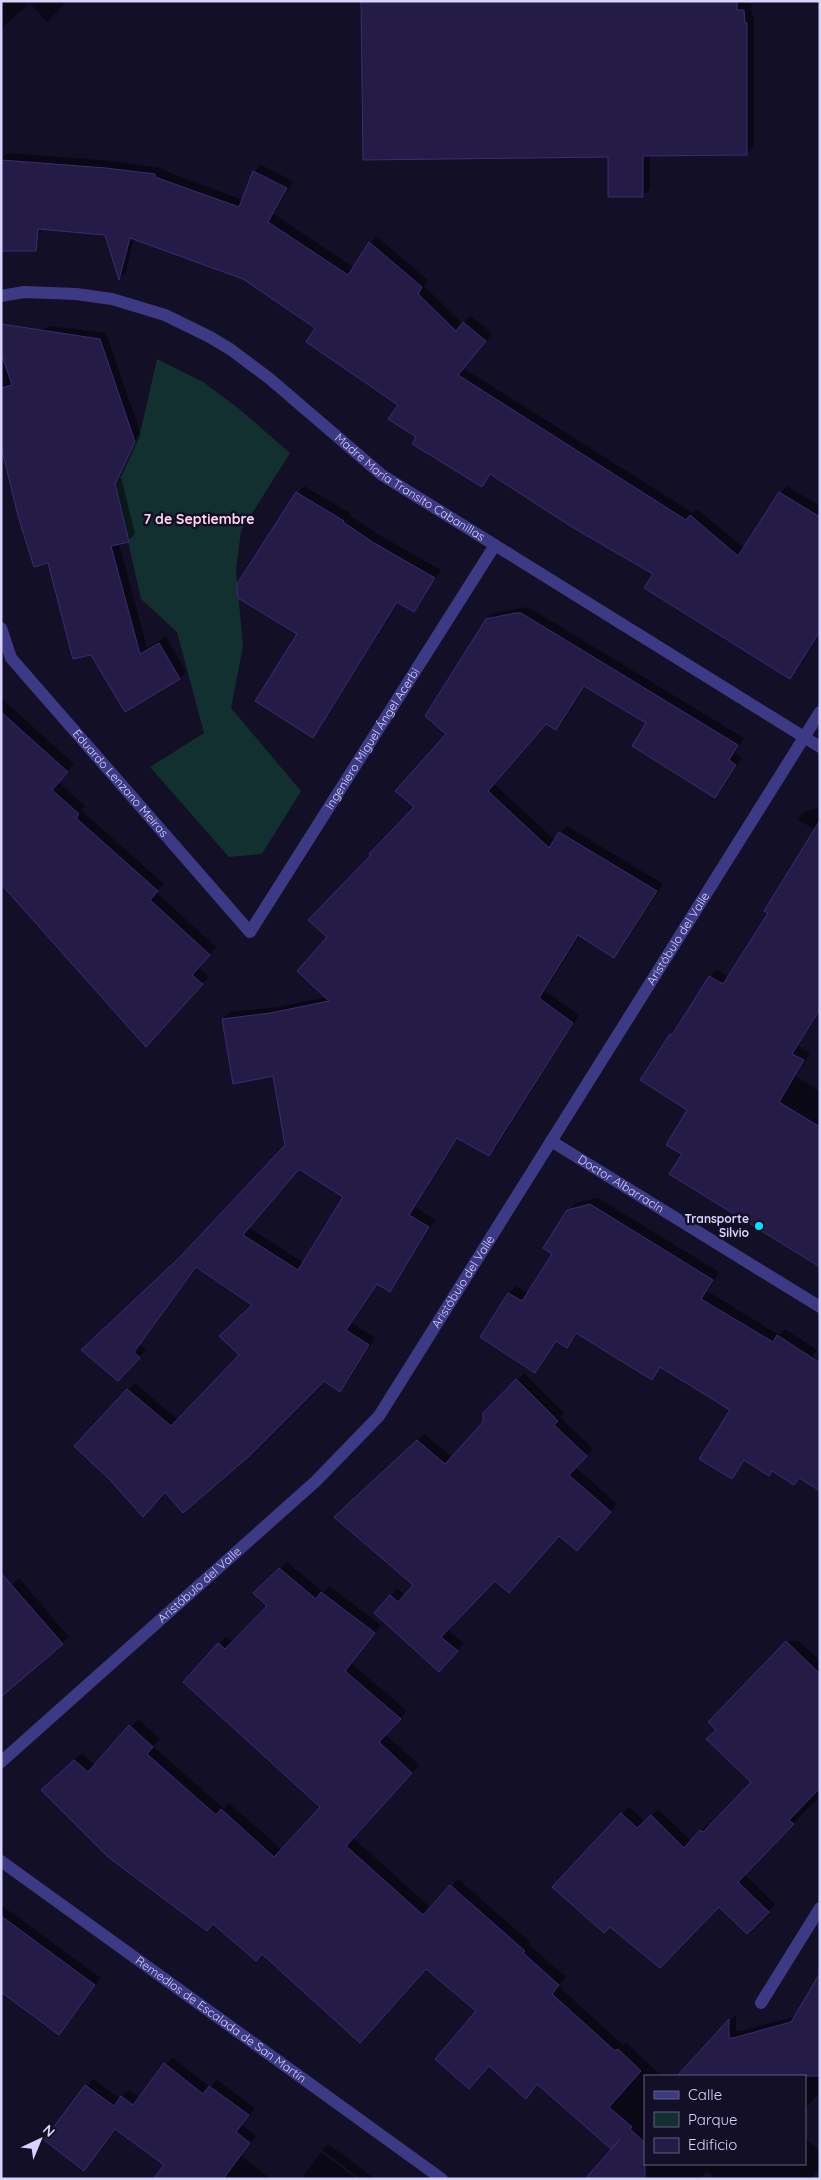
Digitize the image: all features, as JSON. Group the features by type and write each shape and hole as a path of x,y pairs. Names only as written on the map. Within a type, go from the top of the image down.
{"street":[{"name":"Madre María Transito Cabanillas","path":"1,296 24,292 76,294 112,299 165,316 230,349 270,379 382,475 820,747"},
{"name":"Ingeniero Miguel Ángel Acerbi","path":"250,932 495,545"},
{"name":"Eduardo Lenzano Meiras","path":"1,628 12,658 250,932"},
{"name":"Aristóbulo del Valle","path":"1,1762 316,1481 378,1416 820,712"},
{"name":"Doctor Albarracín","path":"551,1141 820,1307"},
{"name":"Remedios de Escalada de San Martín","path":"1,1861 442,2179"},
{"path":"762,2003 820,1908"}],"green space":[{"path":"157,359 203,382 238,408 290,453 241,531 236,570 243,646 231,708 301,791 262,854 229,857 150,767 204,733 177,632 141,599 115,484 141,429"}],"building":[{"path":"361,1 737,1 737,10 744,10 745,23 747,23 747,155 643,156 643,197 608,197 608,157 363,160"},
{"path":"1,160 106,168 155,174 155,177 239,207 253,171 287,188 268,222 348,275 369,242 422,287 418,294 456,331 463,322 486,341 458,375 686,520 690,515 738,556 779,492 820,517 820,631 790,679 644,588 653,574 572,527 490,474 482,487 412,444 416,437 388,419 398,405 306,342 315,328 243,279 130,238 119,280 105,235 38,229 36,251 1,251"},
{"path":"1,324 100,339 135,442 115,484 129,542 111,546 140,654 159,643 180,679 125,712 91,655 73,659 48,563 34,567 18,516 1,446 1,388 12,385 1,353"},
{"path":"296,492 344,521 374,543 435,578 414,612 397,602 313,738 255,701 297,634 238,598 237,584"},
{"path":"521,613 738,745 729,760 736,765 715,798 632,746 646,723 584,686 556,730 546,724 488,791 549,848 559,832 657,891 614,958 578,935 539,998 573,1023 489,1156 457,1138 409,1215 429,1227 390,1292 377,1284 346,1330 369,1345 340,1392 324,1381 248,1457 183,1513 165,1492 143,1517 110,1480 74,1446 127,1389 171,1426 239,1355 219,1336 252,1305 196,1267 134,1352 140,1358 118,1381 81,1350 180,1257 285,1145 273,1076 233,1084 222,1019 270,1013 329,1001 297,971 327,937 308,920 414,807 395,791 446,734 425,716 486,619","holes":["299,1169 343,1197 298,1270 243,1235"]},
{"path":"1,712 68,772 52,790 79,814 76,818 158,891 150,900 210,955 192,975 203,984 146,1047 1,884"},
{"path":"820,820 820,1009 792,1054 804,1060 779,1102 820,1127 820,1267 669,1174 682,1154 666,1145 687,1110 640,1080 670,1034 672,1035 709,976 723,984 768,913 764,911"},
{"path":"590,1204 713,1280 701,1299 773,1342 777,1335 820,1363 820,1491 799,1478 794,1485 772,1471 769,1476 744,1460 732,1479 699,1459 730,1410 660,1367 652,1380 576,1333 567,1348 556,1341 535,1373 480,1337 508,1293 522,1301 552,1254 543,1248 567,1210"},
{"path":"516,1379 558,1421 554,1425 587,1456 569,1475 611,1512 577,1551 559,1536 509,1593 495,1581 441,1637 458,1651 439,1672 374,1613 390,1595 398,1602 413,1585 334,1517 417,1440 445,1464 483,1422 483,1413"},
{"path":"279,1568 316,1599 321,1592 375,1633 345,1671 401,1719 379,1742 412,1773 346,1846 423,1915 450,1885 525,1951 523,1953 559,1985 552,1994 615,2051 618,2049 641,2071 609,2107 632,2127 630,2129 644,2142 645,2179 585,2179 620,2139 611,2149 537,2084 526,2099 489,2066 469,2089 435,2059 476,2011 426,1969 360,2043 262,1954 256,1961 213,1924 207,1931 108,1857 41,1790 74,1760 88,1772 129,1725 153,1747 147,1754 216,1815 221,1809 274,1857 320,1807 183,1682 218,1643 225,1649 267,1606 253,1593"},
{"path":"1,1573 63,1644 1,1697"},
{"path":"786,1641 820,1674 820,1788 789,1820 794,1824 738,1882 769,1912 747,1934 719,1907 660,1968 610,1927 604,1933 552,1887 621,1813 637,1828 651,1815 684,1848 700,1830 703,1832 751,1782 706,1739 716,1730 708,1722"},
{"path":"1,1916 95,1985 59,2035 1,1992"},
{"path":"820,1973 820,2076 678,2075 729,2019 729,2038 791,2022"},
{"path":"164,2063 203,2094 209,2086 249,2115 236,2132 250,2143 223,2179 153,2179 164,2165 115,2129 84,2171 44,2140 85,2085 114,2106 121,2096 133,2105"}],"place":[{"name":"Transporte Silvio","path":"759,1226"}],"district":[{"name":"7 de Septiembre","path":"199,519"}]}
